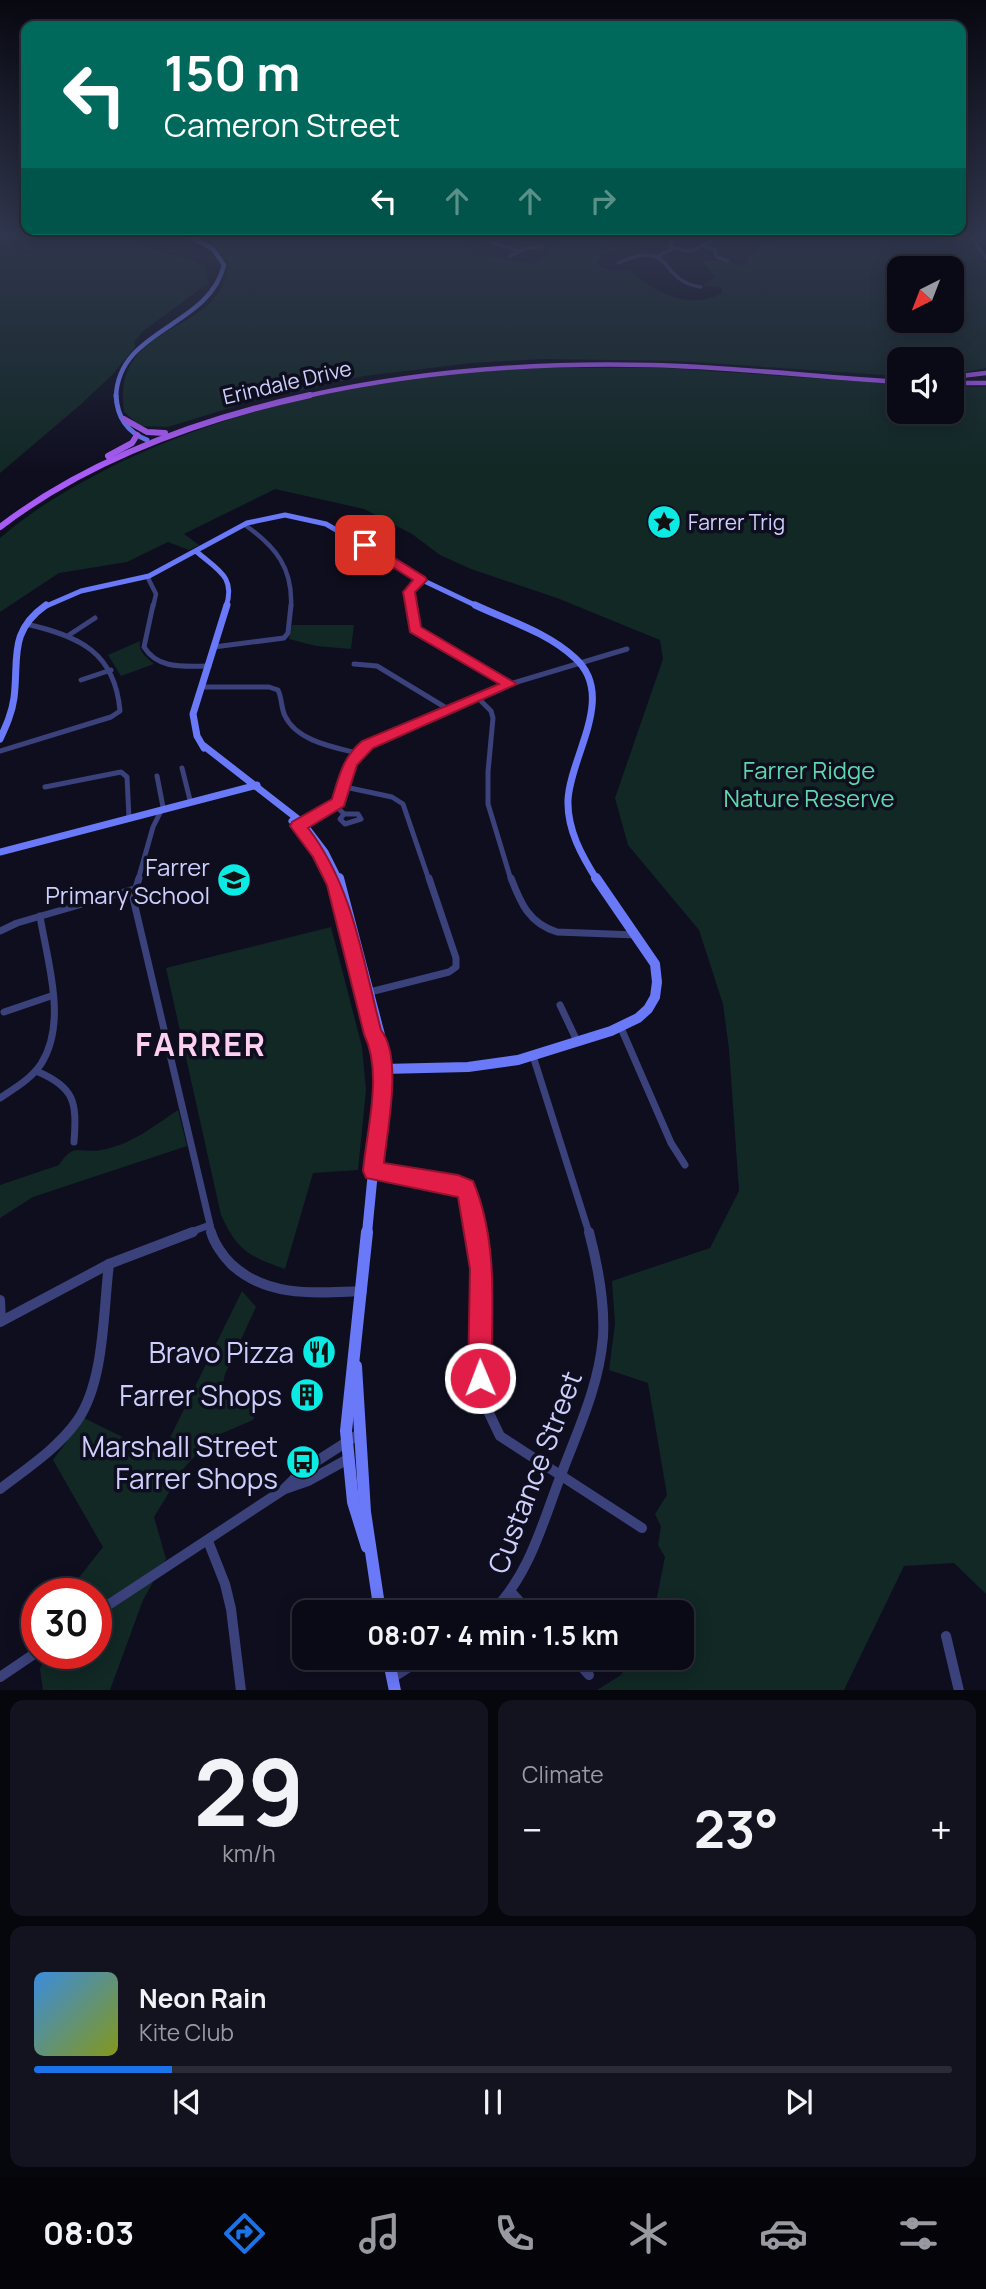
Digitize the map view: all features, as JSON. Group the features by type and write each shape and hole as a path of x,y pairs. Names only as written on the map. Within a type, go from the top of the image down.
{"main road":[{"name":"Erindale Drive","path":"150,442 164,433 242,408 320,388 395,375 485,366 562,362 648,362 878,379"},
{"name":"Erindale Drive","path":"150,442 296,397 352,385 437,373 520,366 670,366 887,379"},
{"path":"964,378 986,375"},
{"path":"964,383 986,384"},
{"path":"124,419 147,432 164,433"},
{"path":"0,520 131,443 137,435"},
{"path":"108,456 150,442"},
{"path":"0,527 64,481 76,478 150,442"}],"street":[{"path":"150,442 124,424 118,412 117,387 120,371 127,359 143,344 190,312"},
{"path":"118,412 150,442"},
{"path":"0,739 13,704 19,639 26,624 38,612 66,596 147,576 245,525 276,516 314,520 354,537 421,580 551,639 582,663 593,688 594,709 570,783 568,798 571,825 583,855 655,964 658,989 641,1016 621,1028 533,1056 488,1064 383,1069"},
{"path":"214,647 275,641 284,638 288,633 293,586 289,569 281,554 266,539 245,525"},
{"path":"197,552 225,575 231,592 204,687 193,714 197,736 205,750 252,784 300,825 325,852 341,883 380,1035 377,1039 383,1069 355,1360 348,1395 346,1441 356,1523 367,1547"},
{"path":"147,576 156,594 144,647 147,653 165,664 209,666"},
{"path":"421,580 412,586 409,592 414,629 510,684"},
{"path":"69,635 95,618"},
{"path":"0,751 119,713 120,693 111,670 99,655 69,635 26,624"},
{"path":"300,825 335,805 342,797 348,771 357,753 374,741 510,684 627,649"},
{"path":"355,664 377,666 448,709"},
{"path":"81,680 111,670"},
{"path":"204,687 274,688 281,692 285,717 295,730 307,737 357,753"},
{"path":"477,698 491,710 493,718 487,793 489,814 496,839 528,915 547,929 556,932 638,936"},
{"path":"182,768 190,800"},
{"path":"45,787 121,772 127,777 129,818"},
{"path":"156,776 160,810 133,898 210,1225 220,1251 230,1264 254,1282 273,1290 296,1293 362,1290"},
{"path":"160,810 252,784"},
{"path":"0,852 252,784"},
{"path":"345,787 392,797 403,804 456,958 456,967 449,972 367,992"},
{"path":"335,805 344,814"},
{"path":"0,932 40,916 134,889"},
{"path":"0,1098 16,1089 36,1070 48,1052 55,1032 40,916"},
{"path":"4,1012 51,996"},
{"path":"559,1006 577,1041"},
{"path":"621,1028 671,1143 685,1165"},
{"name":"Custance Street","path":"505,1600 522,1576 588,1406 600,1363 604,1304 594,1246 533,1056"},
{"path":"36,1070 56,1078 70,1091 75,1108 74,1142"},
{"path":"373,1171 465,1188 476,1227 481,1269 479,1363 485,1411 500,1436 642,1528"},
{"path":"0,1300 1,1321 109,1264 210,1225"},
{"path":"0,1489 57,1443 78,1420 89,1401 109,1264"},
{"path":"355,1360 360,1453 368,1517 367,1547 378,1600"},
{"path":"112,1604 283,1490 303,1470 359,1434"},
{"path":"283,1490 308,1481 360,1453"},
{"path":"208,1541 225,1584 231,1609 241,1690"},
{"path":"512,1593 518,1600"},
{"path":"946,1636 959,1690"},
{"path":"0,1677 21,1663"},
{"path":"394,1684 410,1670"},
{"path":"585,1670 589,1675"}],"green space":[{"path":"0,312 169,312 143,331 134,342 135,347 112,375 0,473"},
{"path":"198,312 887,312 887,333 964,333 964,312 986,312 986,368 964,373 964,347 887,347 887,375 679,361 543,359 472,363 364,376 246,403 168,427 140,426 124,412 125,381 134,359 150,343"},
{"name":"Farrer Ridge Nature Reserve","path":"538,368 664,368 887,383 887,424 964,424 964,386 986,387 986,1594 954,1563 904,1566 844,1690 597,1690 621,1675 624,1670 694,1670 694,1600 656,1600 665,1557 658,1545 661,1526 655,1514 667,1495 648,1383 609,1370 615,1324 612,1281 710,1248 739,1191 729,1049 723,1004 699,930 628,845 615,798 663,659 660,640 557,598 471,569 440,555 412,534 364,509 275,489 184,534 199,545 189,550 168,542 127,562 59,573 0,612 0,538 58,496 121,462 230,419 305,398 382,383 465,372"},
{"path":"292,625 354,625 351,649 316,646 289,639"},
{"path":"140,641 141,651 154,664 121,676 108,655"},
{"path":"331,927 362,1047 366,1090 358,1170 313,1173 285,1269 246,1251 233,1237 221,1215 166,968"},
{"path":"178,1110 187,1146 33,1197 0,1218 0,1185 59,1165 73,1151 101,1150 122,1144"},
{"path":"242,1291 256,1307 225,1374 220,1399 259,1402 253,1420 211,1438 184,1468 154,1517 166,1559 143,1600 110,1690 43,1690 40,1669 112,1669 112,1578 79,1578 103,1547 53,1460 84,1418 161,1456"}],"place":[{"name":"Farrer Trig","path":"664,522"},
{"name":"Farrer Primary School","path":"234,880"},
{"name":"Bravo Pizza","path":"319,1352"},
{"name":"Farrer Shops","path":"307,1395"},
{"name":"Marshall Street Farrer Shops","path":"303,1462"}],"district":[{"name":"FARRER","path":"201,1044"}],"route":[{"path":"365,545 421,580 412,586 409,592 414,629 510,684 402,728 368,745 357,753 350,764 339,802 298,826 319,854 335,885 373,1034 377,1039 383,1069 373,1171 458,1185 465,1188 469,1197 481,1269 480,1378"}]}
